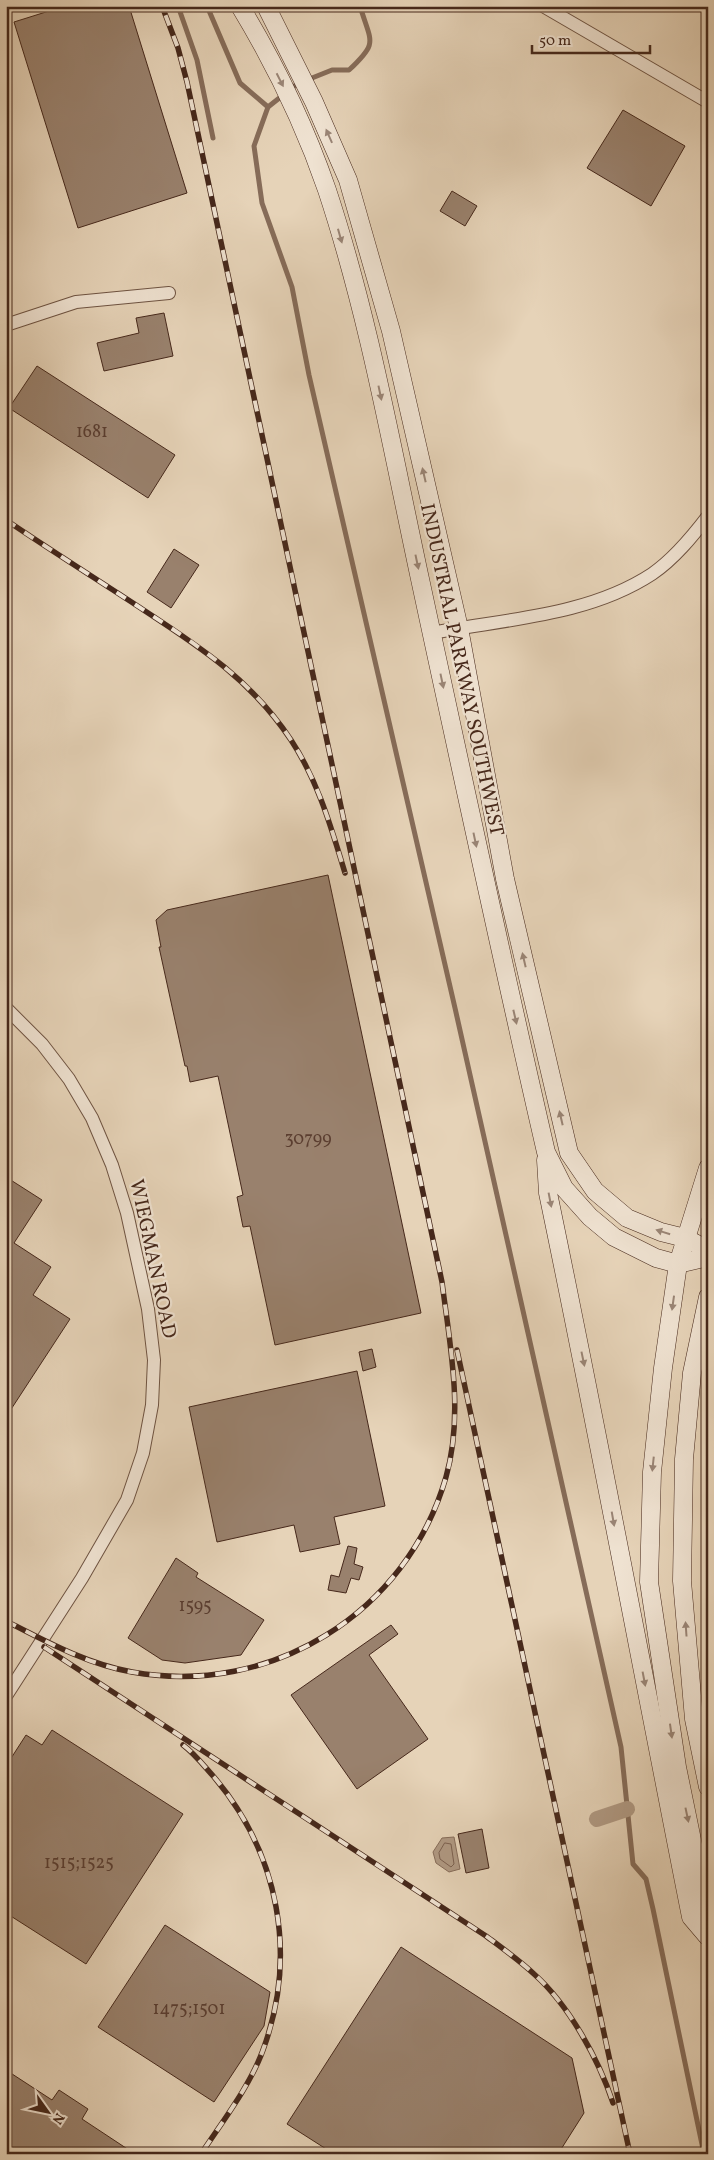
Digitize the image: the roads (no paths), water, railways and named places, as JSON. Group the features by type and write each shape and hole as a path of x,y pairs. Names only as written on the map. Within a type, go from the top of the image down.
{"main road":[{"name":"INDUSTRIAL PARKWAY SOUTHWEST","path":"240,6 258,36 295,109 326,189 368,336 484,884 546,1152 564,1188 590,1217 614,1236 656,1258 678,1264 708,1257"},
{"name":"INDUSTRIAL PARKWAY SOUTHWEST","path":"266,6 314,102 348,180 391,331 459,628 505,879 569,1153 596,1191 627,1218 661,1232 685,1238 708,1250"},
{"path":"546,1152 548,1193 589,1390 691,1916 708,1937"},
{"path":"708,1168 678,1264 663,1368 652,1472 650,1582 677,1767 708,1918"},
{"path":"708,1297 692,1373 684,1459 682,1581 694,1719 708,1787"}],"street":[{"path":"543,6 708,102"},
{"path":"6,325 76,302 169,293"},
{"path":"432,633 567,608 612,595 653,573 688,542 708,516"},
{"name":"WIEGMAN ROAD","path":"6,1008 42,1044 69,1079 92,1118 112,1165 127,1213 148,1309 154,1360 152,1405 143,1453 127,1500 82,1578 6,1696"}],"water":[{"path":"454,1837 460,1869 449,1872 436,1863 433,1852 442,1838"}],"waterway":[{"path":"178,6 197,60 213,138"},
{"path":"207,6 240,83 268,107"},
{"path":"360,6 370,41 369,47 359,61 349,70 332,70 297,84 268,107 254,146 262,203 292,287 309,375 455,1008 621,1747 633,1864 646,1879 704,2154"},
{"path":"597,1819 627,1809"}],"railway":[{"path":"6,1621 83,1658 132,1672 184,1676 234,1671 282,1657 327,1635 366,1605 400,1568 427,1525 446,1477 454,1429 455,1404 452,1355 442,1282 187,82 178,48 162,6"},
{"path":"6,520 201,649 221,664 258,698 291,740 309,772 323,805 345,873"},
{"path":"457,1350 630,2154"},
{"path":"44,1647 486,1936 516,1959 547,1987 571,2017 600,2069 613,2103"},
{"path":"183,1745 214,1777 236,1807 254,1839 267,1872 276,1907 280,1942 279,1978 274,2014 263,2050 251,2077 201,2154"}]}
